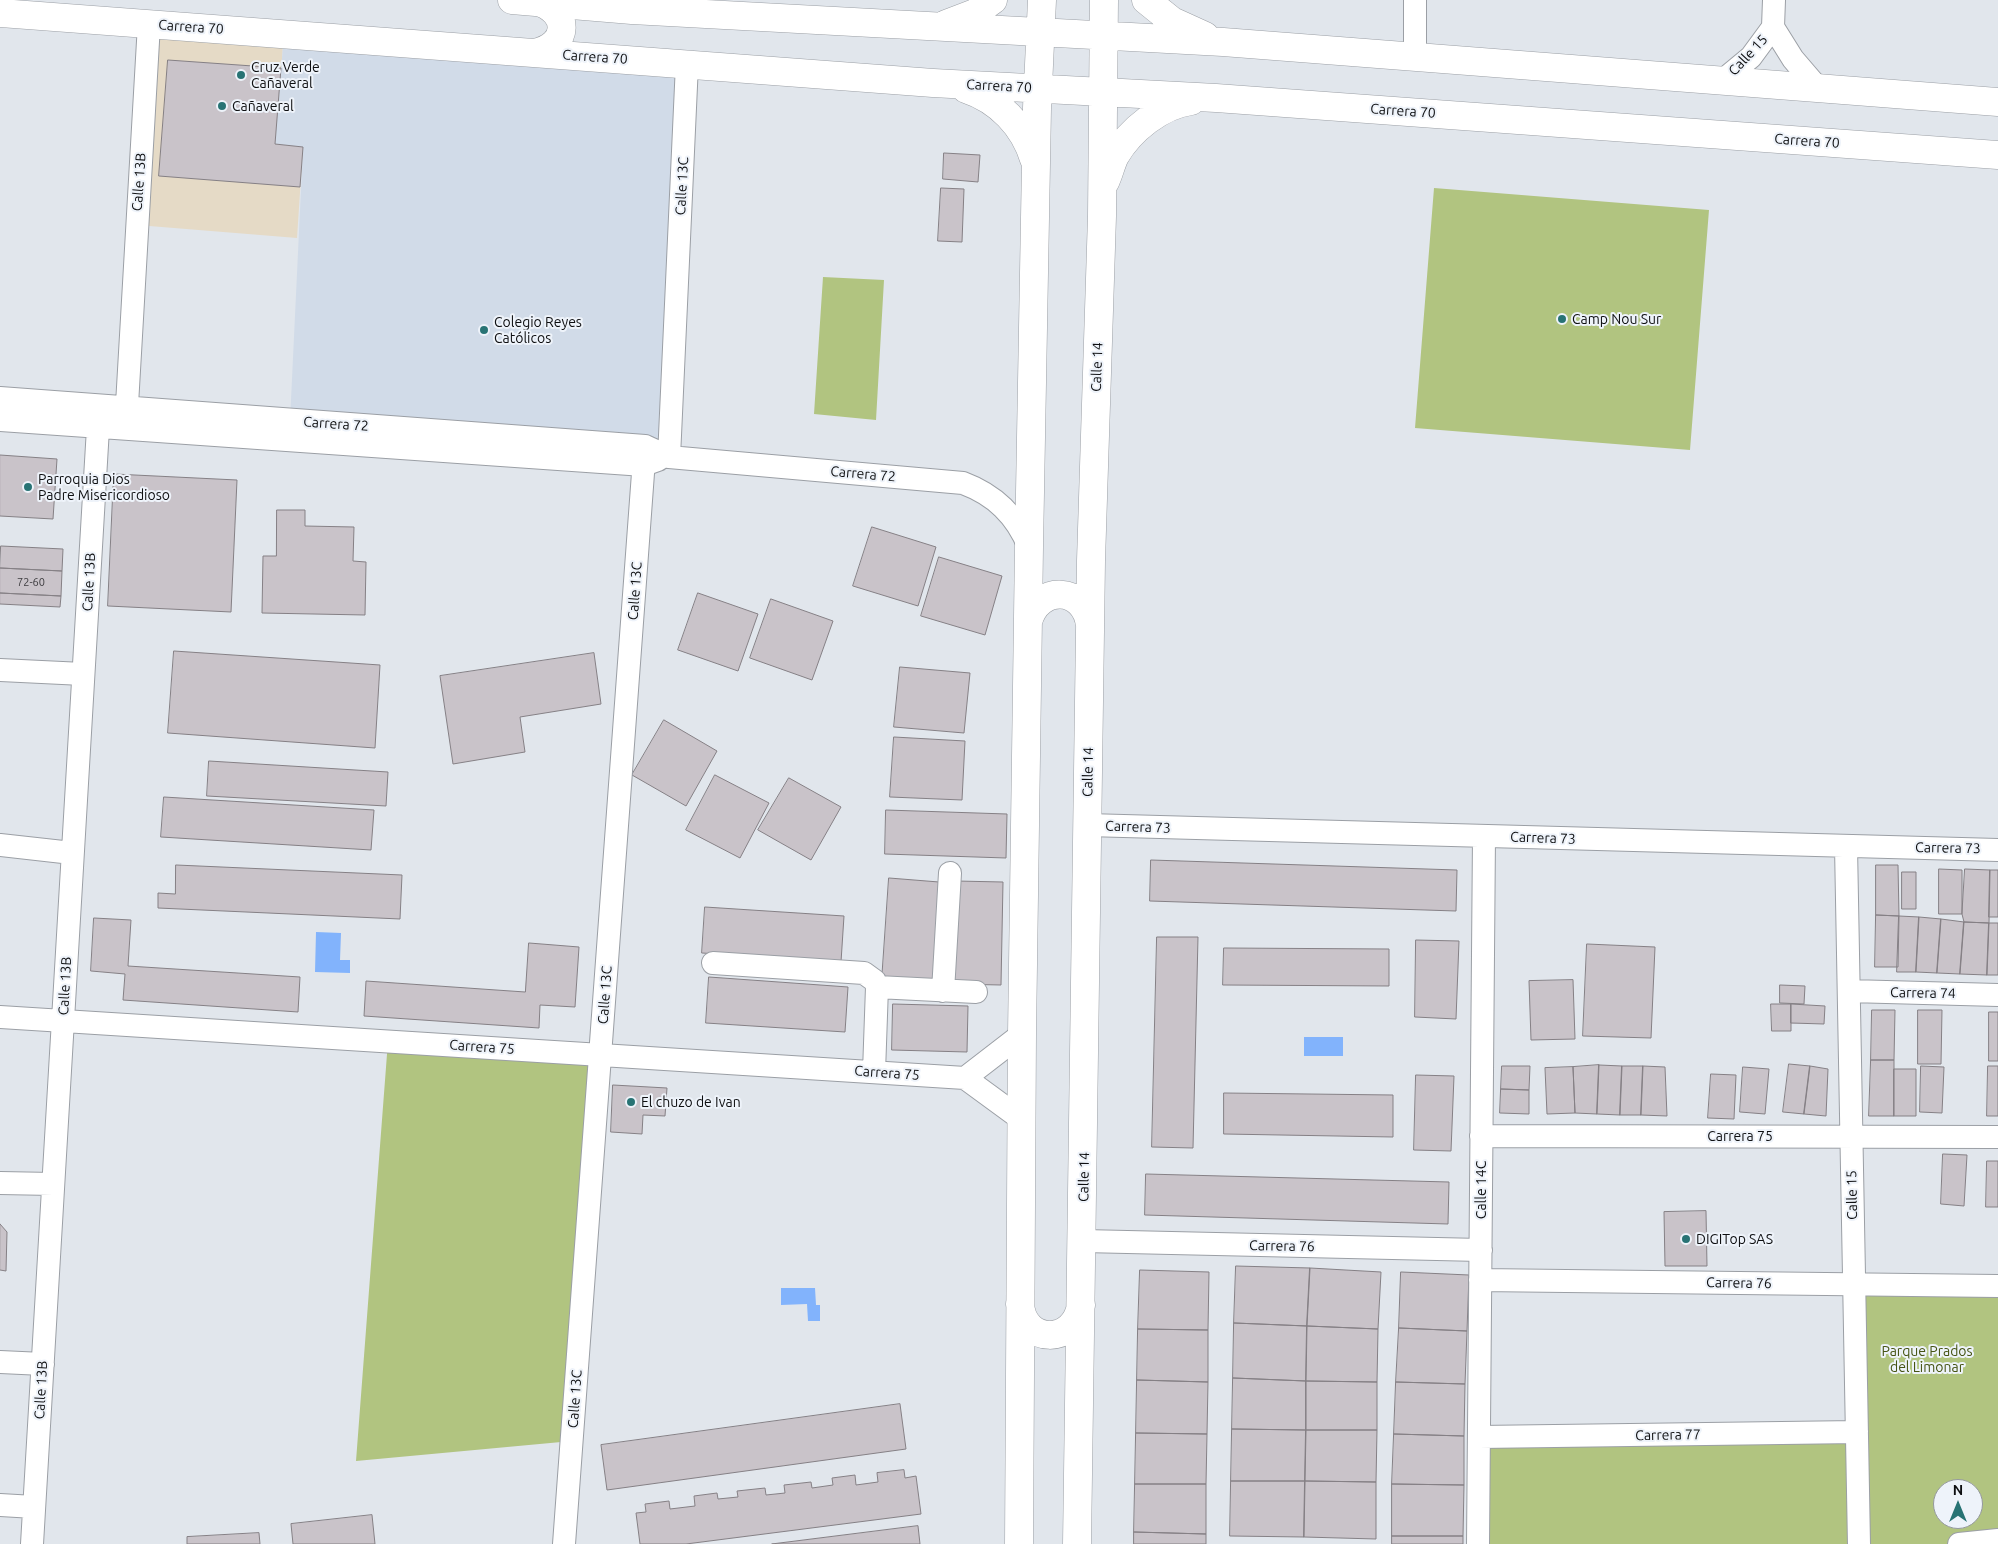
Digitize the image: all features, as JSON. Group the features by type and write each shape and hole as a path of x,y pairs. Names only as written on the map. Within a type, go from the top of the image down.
{"street":[{"path":"928,26 952,24 975,13 993,0"},
{"path":"1019,1544 1021,1119 1029,547 1036,165 1042,0"},
{"name":"Calle 14","path":"1077,1544 1083,1241 1090,625 1102,216 1104,0"},
{"path":"1146,0 1172,21 1196,33 1223,42"},
{"path":"1415,0 1415,56"},
{"name":"Calle 15","path":"1774,0 1773,27 1793,59 1817,87"},
{"path":"524,1 632,5 928,26 1223,42 1998,102"},
{"path":"524,1 549,5 559,15 562,28 558,41 548,50 534,53"},
{"name":"Carrera 70","path":"0,13 933,83 1216,98 1998,155"},
{"name":"Calle 13B","path":"126,419 149,24"},
{"name":"Calle 15","path":"1722,81 1751,56 1773,27"},
{"name":"Calle 13C","path":"669,457 687,64"},
{"path":"933,83 962,87 976,92 1000,107 1020,128 1036,165"},
{"path":"1102,216 1104,185 1115,156 1133,132 1157,113 1186,101 1216,98"},
{"name":"Carrera 72","path":"0,398 126,419 644,455 963,482 985,492 1004,506 1019,525 1029,547"},
{"name":"Carrera 72","path":"0,420 98,428 126,419"},
{"name":"Calle 13B","path":"32,1544 98,428"},
{"name":"Calle 13C","path":"564,1544 644,455"},
{"path":"1028,622 1030,614 1039,602 1046,597 1061,594 1069,596 1082,604 1089,617 1090,625"},
{"path":"0,670 83,674"},
{"name":"Carrera 73","path":"1087,826 1998,850"},
{"name":"Calle 14C","path":"1478,1544 1484,836"},
{"path":"0,845 72,853"},
{"name":"Calle 15","path":"1846,846 1859,1544"},
{"path":"943,990 950,873"},
{"path":"714,963 864,973 874,981 877,987 874,1072"},
{"path":"877,987 976,992"},
{"name":"Carrera 74","path":"1848,992 1998,994"},
{"name":"Carrera 75","path":"0,1017 965,1078"},
{"path":"1021,1119 965,1078 1022,1034"},
{"name":"Carrera 75","path":"1481,1136 1998,1137"},
{"path":"0,1183 53,1184"},
{"name":"Carrera 76","path":"1083,1241 1481,1250"},
{"name":"Carrera 76","path":"1480,1280 1998,1286"},
{"path":"1020,1303 1021,1312 1031,1329 1040,1334 1050,1335 1068,1330 1080,1314 1081,1305"},
{"path":"0,1362 43,1364"},
{"name":"Carrera 77","path":"1479,1437 1857,1432"},
{"path":"0,1505 34,1506"},
{"path":"1959,1544 1998,1540"}],"shaded area":[{"path":"149,24 284,34 275,144 303,147 297,238 137,225"},
{"name":"Colegio Reyes Católicos","path":"284,34 687,64 669,457 290,421 303,147 275,144"}],"green space":[{"name":"Camp Nou Sur","path":"1434,188 1709,210 1690,450 1415,428"},
{"path":"823,277 884,280 876,420 814,414"},
{"path":"388,1041 600,1055 572,1441 356,1461"},
{"name":"Parque Prados del Limonar","path":"1854,1284 1998,1286 1998,1540 1959,1544 1478,1544 1479,1437 1857,1432"}],"water":[{"path":"316,932 341,933 340,960 350,960 350,973 315,972"},
{"path":"1304,1037 1343,1037 1343,1056 1304,1056"},
{"path":"781,1288 815,1288 816,1305 820,1305 820,1321 808,1321 807,1304 781,1305"}],"building":[{"name":"Cañaveral","path":"168,60 281,68 275,144 303,147 300,187 159,176"},
{"path":"944,153 980,155 978,182 943,179"},
{"path":"941,188 964,189 962,242 938,241"},
{"name":"Parroquia Dios Padre Misericordioso","path":"0,455 57,459 53,519 0,516"},
{"path":"114,474 237,480 231,612 108,606"},
{"path":"277,510 305,510 305,526 354,527 353,561 366,562 365,615 262,613 263,556 276,556"},
{"path":"872,527 936,547 918,606 853,586"},
{"path":"1,546 63,549 62,571 0,568"},
{"path":"939,557 1002,576 985,635 921,616"},
{"path":"0,568 62,571 61,596 0,593"},
{"path":"0,593 61,596 60,607 0,604"},
{"path":"698,593 758,614 738,671 678,650"},
{"path":"771,599 833,621 812,680 750,658"},
{"path":"174,651 380,665 375,748 168,733"},
{"path":"594,653 601,704 520,717 525,752 453,764 440,676"},
{"path":"900,667 970,673 964,733 894,727"},
{"path":"664,720 717,751 686,806 632,775"},
{"path":"894,737 965,741 962,800 890,797"},
{"path":"209,761 388,772 386,806 207,796"},
{"path":"715,775 769,803 740,858 686,830"},
{"path":"789,778 841,807 811,860 758,830"},
{"path":"164,797 374,810 371,850 161,837"},
{"path":"886,810 1007,814 1006,858 885,854"},
{"path":"1151,860 1457,870 1456,911 1150,901"},
{"path":"176,865 402,875 400,919 158,908 158,893 175,894"},
{"path":"1876,865 1898,865 1899,916 1876,915"},
{"path":"1939,869 1962,870 1962,914 1939,914"},
{"path":"1965,869 1990,870 1989,923 1964,922 1962,914"},
{"path":"1990,870 1998,870 1998,917 1989,917"},
{"path":"1902,872 1916,872 1916,909 1902,909"},
{"path":"889,878 939,882 933,983 882,980"},
{"path":"956,881 1003,882 1001,985 954,984"},
{"path":"705,907 844,916 841,962 702,953"},
{"path":"1876,915 1899,916 1898,967 1875,967"},
{"path":"1899,916 1919,917 1916,972 1897,972"},
{"path":"1919,917 1941,919 1937,973 1916,972"},
{"path":"94,918 131,920 128,966 300,977 298,1012 123,1000 125,974 91,971"},
{"path":"1941,919 1964,922 1960,974 1937,973"},
{"path":"1964,922 1989,923 1987,975 1960,974"},
{"path":"1989,923 1998,923 1998,975 1987,975"},
{"path":"1157,937 1198,937 1193,1148 1152,1147"},
{"path":"1416,940 1459,941 1456,1019 1415,1017"},
{"path":"529,943 579,947 575,1007 540,1005 539,1028 364,1016 366,981 525,992"},
{"path":"1587,944 1655,947 1651,1038 1583,1036"},
{"path":"1224,948 1389,949 1389,986 1223,985"},
{"path":"709,977 848,987 845,1032 706,1023"},
{"path":"1573,980 1575,1039 1531,1040 1529,981"},
{"path":"1780,985 1805,986 1804,1004 1780,1003"},
{"path":"893,1004 968,1006 967,1052 892,1050"},
{"path":"1771,1004 1791,1004 1791,1031 1772,1031"},
{"path":"1791,1004 1825,1006 1824,1024 1791,1023"},
{"path":"1872,1010 1895,1010 1894,1060 1871,1060"},
{"path":"1918,1010 1942,1010 1941,1064 1918,1064"},
{"path":"1989,1012 1998,1012 1998,1061 1989,1061"},
{"path":"1871,1060 1894,1060 1894,1116 1869,1116"},
{"path":"1789,1064 1810,1066 1804,1114 1783,1112"},
{"path":"1599,1065 1622,1066 1620,1115 1597,1114"},
{"path":"1599,1065 1597,1114 1575,1113 1573,1067"},
{"path":"1502,1066 1530,1066 1529,1090 1501,1089"},
{"path":"1622,1066 1643,1066 1641,1115 1620,1115"},
{"path":"1643,1066 1665,1067 1667,1116 1641,1115"},
{"path":"1810,1066 1828,1069 1826,1116 1804,1114"},
{"path":"1921,1066 1944,1067 1942,1113 1920,1112"},
{"path":"1988,1066 1998,1066 1998,1116 1987,1116"},
{"path":"1573,1067 1575,1113 1547,1114 1545,1068"},
{"path":"1743,1067 1769,1069 1765,1114 1740,1112"},
{"path":"1894,1069 1916,1069 1916,1116 1894,1116"},
{"path":"1711,1074 1736,1075 1734,1119 1708,1118"},
{"path":"1416,1075 1454,1076 1451,1151 1414,1150"},
{"path":"613,1085 667,1088 665,1116 643,1115 642,1134 611,1132"},
{"path":"1501,1089 1529,1090 1529,1114 1500,1113"},
{"path":"1224,1093 1393,1095 1393,1137 1224,1134"},
{"path":"1943,1154 1967,1155 1964,1206 1941,1204"},
{"path":"1987,1161 1998,1161 1998,1207 1986,1207"},
{"path":"1146,1174 1449,1182 1448,1224 1145,1215"},
{"name":"DIGITop SAS","path":"1706,1211 1707,1266 1665,1266 1664,1212"},
{"path":"0,1224 7,1232 6,1271 0,1270"},
{"path":"1236,1266 1310,1268 1307,1326 1234,1323"},
{"path":"1310,1268 1381,1272 1378,1329 1307,1326"},
{"path":"1140,1270 1209,1272 1208,1330 1138,1329"},
{"path":"1401,1272 1469,1275 1467,1331 1399,1328"},
{"path":"1234,1323 1307,1326 1306,1381 1233,1378"},
{"path":"1307,1326 1378,1329 1377,1382 1306,1381"},
{"path":"1399,1328 1467,1331 1465,1384 1396,1382"},
{"path":"1138,1329 1208,1330 1208,1382 1137,1380"},
{"path":"1233,1378 1306,1381 1306,1430 1232,1429"},
{"path":"1137,1380 1208,1382 1207,1434 1136,1433"},
{"path":"1306,1381 1377,1382 1377,1430 1306,1430"},
{"path":"1396,1382 1465,1384 1464,1436 1394,1434"},
{"path":"900,1404 906,1449 607,1490 601,1445"},
{"path":"1232,1429 1306,1430 1305,1481 1231,1481"},
{"path":"1306,1430 1377,1430 1376,1482 1305,1481"},
{"path":"1136,1433 1207,1434 1206,1484 1135,1484"},
{"path":"1394,1434 1464,1436 1464,1485 1392,1484"},
{"path":"904,1470 905,1478 916,1476 921,1514 686,1544 640,1544 636,1513 646,1512 645,1504 669,1501 670,1509 695,1506 694,1496 717,1493 718,1499 738,1497 737,1491 765,1488 766,1495 785,1493 784,1485 811,1482 812,1488 833,1485 832,1478 855,1475 856,1485 878,1482 877,1473"},
{"path":"1231,1481 1305,1481 1304,1537 1230,1536"},
{"path":"1305,1481 1376,1482 1376,1539 1304,1537"},
{"path":"1135,1484 1206,1484 1206,1534 1134,1532"},
{"path":"1392,1484 1464,1485 1463,1536 1392,1536"},
{"path":"372,1515 375,1544 293,1544 291,1524"},
{"path":"918,1526 920,1544 772,1544"},
{"path":"1134,1532 1206,1534 1206,1544 1134,1544"},
{"path":"259,1533 260,1544 187,1544 187,1537"},
{"path":"1392,1536 1463,1536 1463,1544 1392,1544"}],"place":[{"name":"Cruz Verde Cañaveral","path":"241,75"},
{"name":"Cañaveral","path":"222,106"},
{"name":"Camp Nou Sur","path":"1562,319"},
{"name":"Colegio Reyes Católicos","path":"484,330"},
{"name":"Parroquia Dios Padre Misericordioso","path":"28,487"},
{"name":"El chuzo de Ivan","path":"631,1102"},
{"name":"DIGITop SAS","path":"1686,1239"}]}
